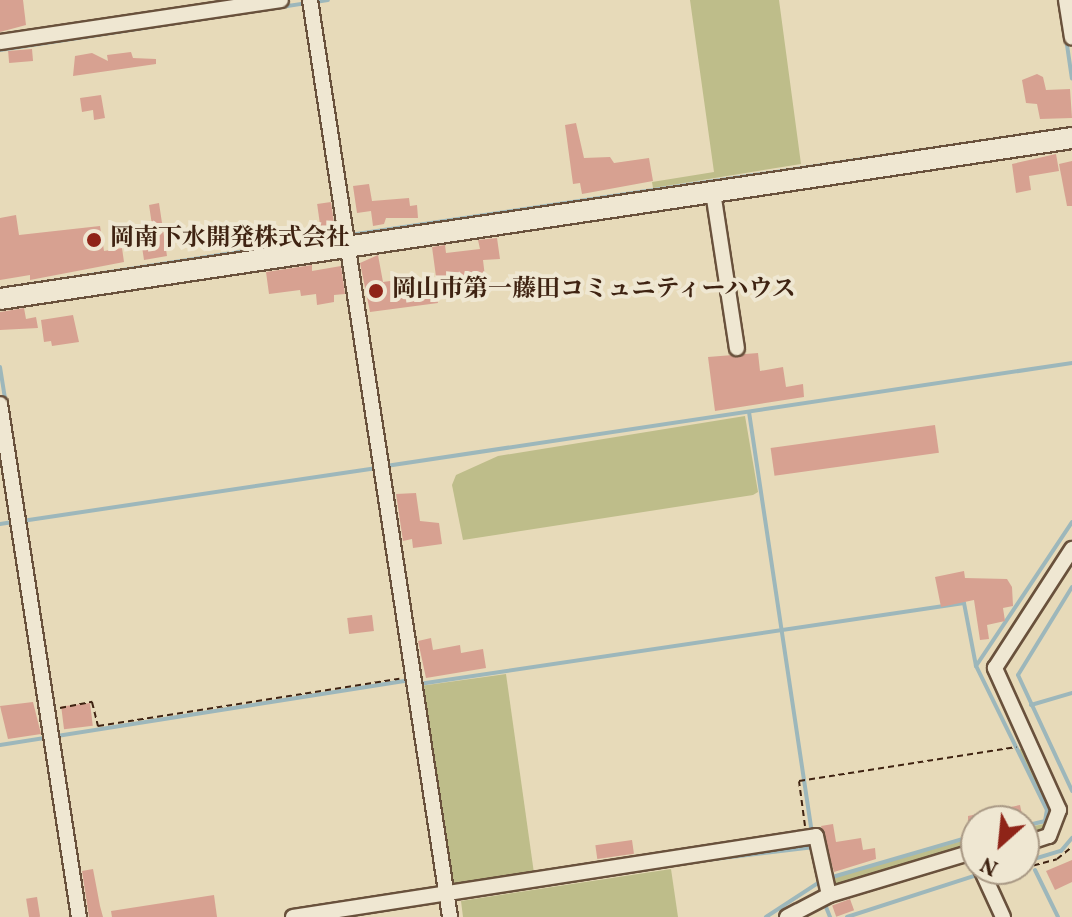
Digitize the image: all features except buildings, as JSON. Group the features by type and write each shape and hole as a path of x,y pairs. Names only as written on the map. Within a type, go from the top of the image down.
{"street":[{"path":"0,42 281,0"},
{"path":"1066,0 1072,38"},
{"path":"311,3 412,679 449,899"},
{"path":"0,299 347,239 713,192 1072,138"},
{"path":"713,192 737,348"},
{"path":"0,404 79,917"},
{"path":"1040,839 1049,836 1059,810 995,668 1072,549"},
{"path":"293,917 449,899 816,836 827,884"},
{"path":"787,917 827,884 960,857"},
{"path":"988,885 1003,917"}],"path":[{"path":"55,711 92,702 98,726 412,679"},
{"path":"807,837 799,781 1013,748"},
{"path":"1040,864 1057,859 1072,847"}],"shaded area":[{"path":"690,0 779,0 801,164 653,188 652,182 714,172"},
{"path":"745,416 758,492 753,495 463,540 452,485 456,475 498,456"},
{"path":"506,674 534,875 452,887 424,686"},
{"path":"1025,747 1055,812 1051,827 1040,833 1040,825 1050,815 1018,750"},
{"path":"960,841 960,849 831,888 828,879"},
{"path":"671,869 678,917 463,917 461,901"}],"waterway":[{"path":"317,0 346,192"},
{"path":"315,2 328,0"},
{"path":"0,50 306,3"},
{"path":"1066,38 1072,79"},
{"path":"350,235 1072,128"},
{"path":"0,289 342,236"},
{"path":"386,466 1072,363"},
{"path":"0,367 6,405"},
{"path":"749,412 812,832"},
{"path":"22,521 377,468"},
{"path":"0,524 13,522"},
{"path":"1040,822 1045,821 1047,810 976,666 1072,522"},
{"path":"1072,587 1018,675 1072,791"},
{"path":"419,684 964,603 976,666"},
{"path":"0,745 409,680"},
{"path":"1031,705 1072,693"},
{"path":"1040,857 1061,851 1072,838"},
{"path":"829,878 960,840"},
{"path":"698,861 814,847"},
{"path":"847,917 960,880"},
{"path":"1040,880 1058,917"},
{"path":"766,917 821,881"},
{"path":"826,907 830,917"}],"place":[{"name":"岡南下水開発株式会社","path":"94,240"},
{"name":"岡山市第一藤田コミュニティーハウス","path":"376,291"}]}
